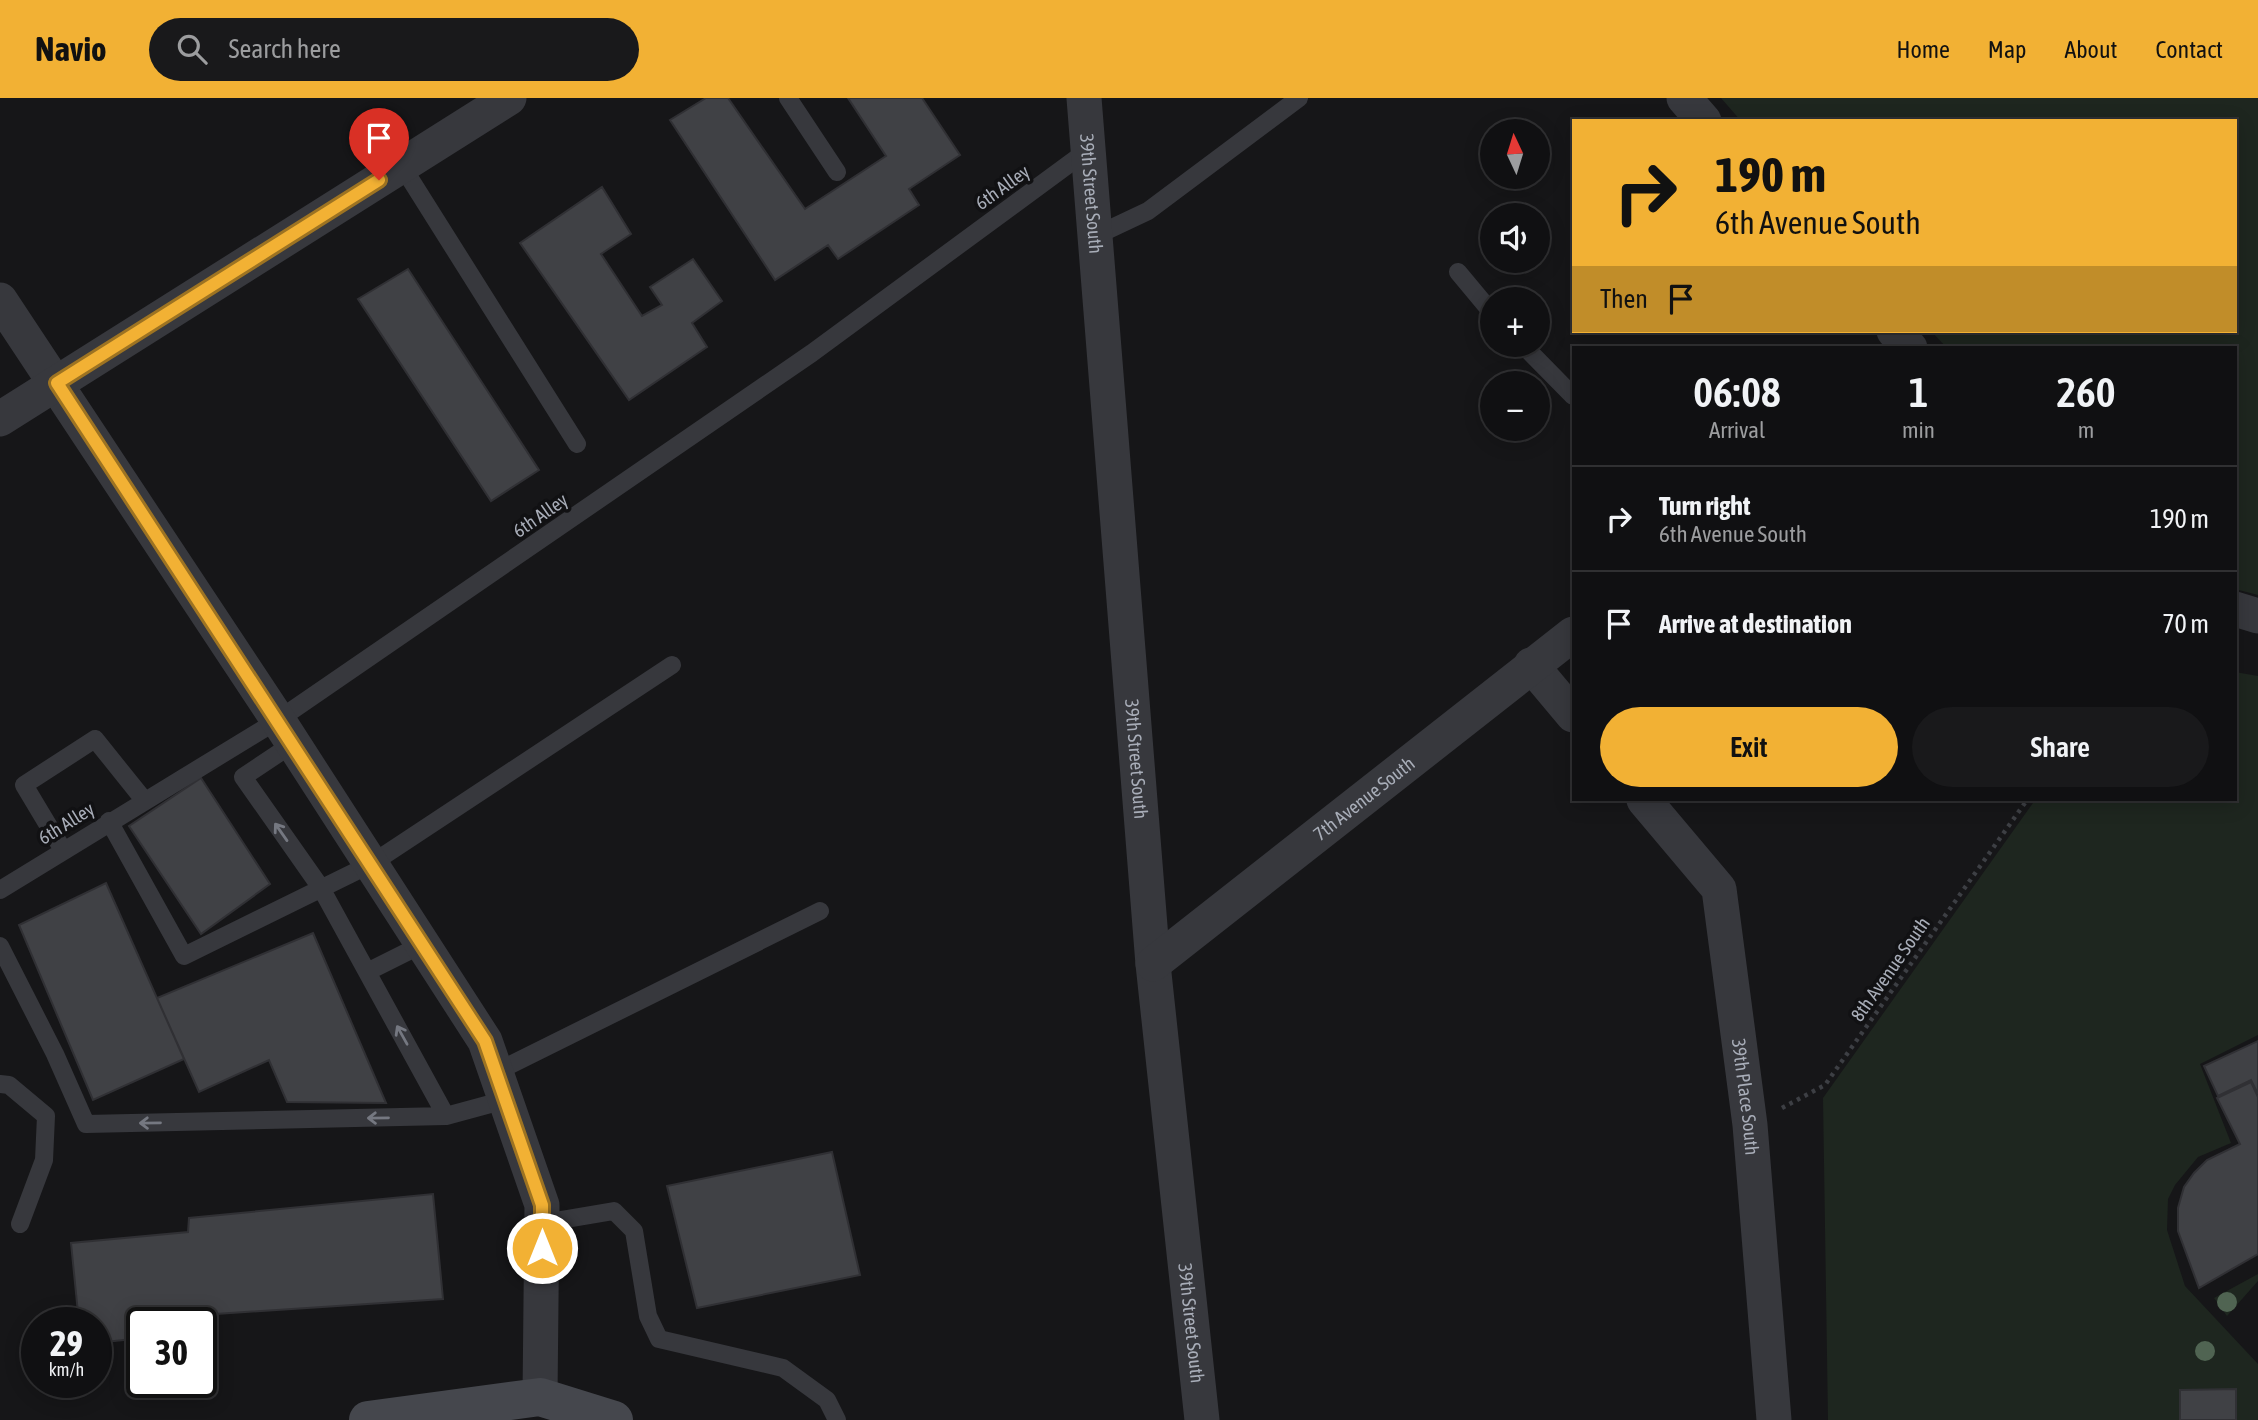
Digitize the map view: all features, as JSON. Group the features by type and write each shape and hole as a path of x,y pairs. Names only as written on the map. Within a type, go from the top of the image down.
{"street":[{"path":"0,419 509,98"},
{"name":"39th Street South","path":"1084,98 1153,964 1202,1420"},
{"path":"1684,98 1702,119"},
{"path":"0,300 286,732 485,1041 542,1205 540,1397"},
{"path":"1896,333 1908,346"},
{"path":"2237,610 2258,616"},
{"name":"7th Avenue South","path":"1153,964 1572,635"},
{"path":"1531,665 1572,714"},
{"name":"39th Place South","path":"1645,801 1719,889 1750,1125 1774,1420"},
{"path":"368,1420 442,1416 540,1397 596,1417"}],"lane":[{"path":"788,98 837,172"},
{"path":"1095,236 1148,211 1299,98"},
{"name":"6th Alley","path":"0,890 144,800 286,732 813,353 1088,150"},
{"path":"402,166 578,444"},
{"path":"1458,272 1480,298"},
{"path":"1535,357 1572,395"},
{"path":"108,821 184,956 372,864 672,665"},
{"path":"286,732 243,777 321,888 446,1116"},
{"path":"62,850 24,785 95,739 144,800"},
{"path":"0,946 55,1054 86,1124 446,1116 820,911"},
{"path":"368,972 422,944"},
{"path":"0,1084 9,1085 46,1116 44,1160 20,1224"},
{"path":"543,1223 614,1211 635,1231 648,1316 659,1339 783,1368 827,1400 837,1420"}],"path":[{"name":"8th Avenue South","path":"1750,1125 1825,1085 2026,801"}],"shaded area":[{"path":"1721,98 2258,98 2258,595 2237,590 2237,346 1945,346 1933,333 2237,333 2237,119 1739,119"},
{"path":"2237,672 2258,676 2258,1035 2200,1064 2231,1143 2198,1157 2175,1185 2168,1199 2167,1230 2185,1286 2258,1364 2258,1420 1828,1420 1823,1098 2034,801 2237,801"},
{"path":"2258,1274 2258,1281 2227,1316 2214,1298"}],"building":[{"path":"706,98 728,98 805,209 886,156 848,98 922,98 960,155 909,189 919,205 838,259 828,245 775,280 670,120"},
{"path":"602,187 631,234 601,254 642,316 662,305 650,287 693,259 722,301 692,323 707,347 629,400 520,243"},
{"path":"408,269 539,470 491,501 358,299"},
{"path":"201,778 270,884 201,934 129,826"},
{"path":"106,883 184,1059 93,1100 19,925"},
{"path":"313,933 386,1103 287,1102 269,1060 199,1092 157,998"},
{"path":"2258,1041 2258,1094 2251,1080 2218,1096 2204,1066"},
{"path":"2251,1082 2258,1097 2258,1254 2199,1288 2178,1231 2178,1208 2184,1187 2194,1173 2207,1160 2240,1144 2217,1098"},
{"path":"832,1152 860,1275 697,1308 667,1186"},
{"path":"433,1194 443,1299 217,1314 217,1307 126,1307 126,1340 112,1341 112,1307 77,1307 71,1243 188,1232 189,1218"},
{"path":"2236,1389 2236,1420 2180,1420 2180,1390"}],"route":[{"path":"379,180 57,383 485,1041 542,1205 542,1248"}]}
